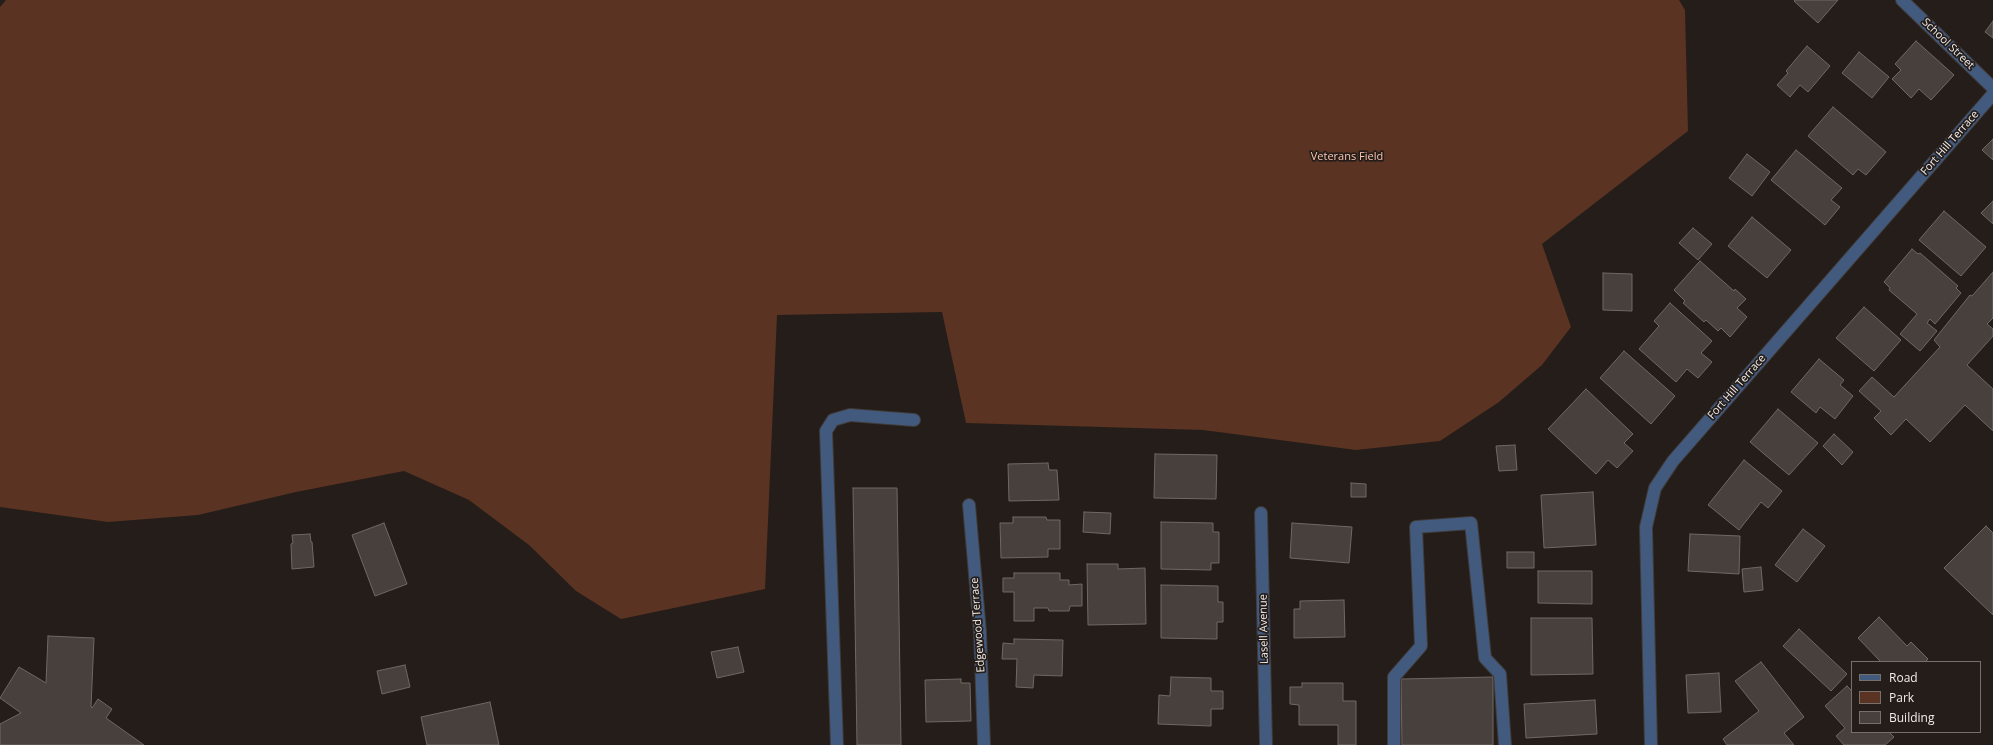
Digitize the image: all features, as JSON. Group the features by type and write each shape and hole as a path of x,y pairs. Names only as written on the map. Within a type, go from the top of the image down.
{"street":[{"name":"School Street","path":"1902,0 1993,88"},
{"name":"Fort Hill Terrace","path":"1651,745 1646,527 1655,488 1673,461 1993,94"},
{"path":"837,745 826,431 834,420 850,415 914,420"},
{"name":"Edgewood Terrace","path":"969,505 980,639 984,745"},
{"name":"Lasell Avenue","path":"1261,513 1266,745"},
{"path":"1394,745 1394,677 1421,646 1416,527 1471,523 1485,658 1500,674 1505,745"}],"green space":[{"name":"Veterans Field","path":"6,0 1679,0 1685,10 1688,131 1542,244 1571,327 1542,365 1499,402 1440,441 1356,450 1203,430 966,423 942,312 777,315 765,589 621,619 576,591 529,545 469,500 404,471 296,492 198,515 108,522 0,507 0,7"}],"building":[{"path":"1838,0 1818,23 1794,1"},
{"path":"1993,21 1993,38 1985,32"},
{"path":"1916,41 1954,75 1931,100 1919,89 1911,98 1892,79 1901,70 1895,64"},
{"path":"1807,46 1830,66 1808,92 1800,85 1790,97 1777,85 1788,73 1786,71"},
{"path":"1859,52 1889,77 1872,98 1842,73"},
{"path":"1833,107 1886,152 1866,175 1858,169 1853,175 1808,136"},
{"path":"1993,139 1993,160 1982,150"},
{"path":"1796,150 1842,188 1831,200 1840,207 1825,225 1771,180"},
{"path":"1747,154 1770,172 1752,196 1729,178"},
{"path":"1993,201 1993,224 1981,213"},
{"path":"1944,211 1986,247 1961,276 1919,240"},
{"path":"1752,217 1791,250 1767,278 1728,246"},
{"path":"1693,228 1712,244 1698,260 1679,243"},
{"path":"1912,249 1918,254 1920,253 1958,286 1956,288 1961,293 1935,324 1930,319 1927,323 1937,331 1920,351 1900,334 1917,314 1889,290 1890,288 1884,282"},
{"path":"1700,261 1734,291 1735,289 1746,299 1737,308 1747,317 1730,337 1721,328 1718,331 1706,320 1704,322 1683,303 1685,301 1674,290"},
{"path":"1993,272 1993,318 1987,324 1993,329 1993,336 1967,365 1993,389 1993,431 1965,405 1930,442 1906,419 1891,435 1874,418 1881,411 1859,391 1872,377 1894,397 1940,347 1934,340 1970,295 1972,296"},
{"path":"1603,273 1632,274 1632,311 1603,310"},
{"path":"1670,303 1712,341 1701,353 1712,362 1698,378 1687,369 1676,382 1639,349 1659,326 1654,321"},
{"path":"1864,307 1901,340 1874,371 1836,338"},
{"path":"1624,351 1675,396 1651,424 1600,378"},
{"path":"1819,359 1844,380 1840,385 1853,396 1835,419 1820,407 1816,413 1791,392"},
{"path":"1586,389 1633,434 1624,443 1633,451 1617,468 1608,460 1596,474 1548,429"},
{"path":"1778,409 1818,443 1789,475 1750,442"},
{"path":"1834,434 1853,452 1842,465 1823,446"},
{"path":"1515,445 1517,470 1499,471 1496,446"},
{"path":"1155,454 1217,455 1216,499 1154,498"},
{"path":"1744,460 1782,491 1768,508 1761,502 1739,530 1708,505"},
{"path":"1048,463 1049,470 1057,470 1059,500 1009,501 1008,464"},
{"path":"1351,483 1366,484 1366,497 1351,497"},
{"path":"853,488 897,488 901,745 857,745"},
{"path":"1593,492 1596,545 1544,548 1541,495"},
{"path":"1084,512 1111,513 1110,534 1083,532"},
{"path":"1013,517 1046,517 1047,520 1060,520 1060,549 1048,549 1048,557 1001,558 1000,523 1013,523"},
{"path":"1161,522 1213,523 1213,532 1219,532 1219,563 1211,563 1211,570 1161,569"},
{"path":"384,523 407,584 375,596 352,535"},
{"path":"1292,523 1352,527 1349,563 1290,558"},
{"path":"1986,526 1993,533 1993,615 1944,568"},
{"path":"1803,529 1825,546 1797,582 1775,565"},
{"path":"310,534 314,567 292,569 292,535"},
{"path":"1690,534 1740,536 1739,574 1688,571"},
{"path":"1507,552 1534,552 1534,568 1507,568"},
{"path":"1087,564 1118,564 1118,569 1145,568 1146,624 1088,625"},
{"path":"1761,567 1763,590 1744,592 1742,569"},
{"path":"1538,571 1592,571 1592,604 1538,603"},
{"path":"1014,573 1060,573 1060,580 1069,580 1069,585 1082,584 1082,606 1070,606 1069,611 1049,611 1048,608 1034,608 1034,621 1014,621 1014,592 1003,592 1003,578 1014,578"},
{"path":"1161,585 1218,586 1218,602 1223,602 1223,622 1217,622 1217,639 1161,638"},
{"path":"1344,600 1345,637 1294,638 1294,609 1300,609 1300,601"},
{"path":"1879,617 1907,646 1911,642 1928,659 1926,661 1880,661 1858,638"},
{"path":"1531,618 1592,618 1593,674 1531,675"},
{"path":"1799,629 1847,674 1831,691 1783,646"},
{"path":"48,636 94,638 91,707 92,708 98,699 112,709 106,718 144,745 0,745 0,724 21,713 0,698 19,667 46,683"},
{"path":"1014,639 1063,640 1062,676 1034,675 1033,688 1016,687 1017,659 1002,659 1003,643 1014,644"},
{"path":"738,647 744,672 717,678 711,652"},
{"path":"1761,662 1804,717 1784,733 1794,745 1727,745 1723,739 1759,711 1735,681"},
{"path":"405,665 410,687 382,694 377,671"},
{"path":"1719,673 1721,712 1688,713 1686,675"},
{"path":"1171,677 1211,678 1211,691 1223,691 1223,709 1211,709 1211,726 1158,724 1159,695 1170,696"},
{"path":"1493,677 1493,745 1402,745 1401,679"},
{"path":"961,679 961,683 970,683 971,721 926,722 925,680"},
{"path":"1302,683 1343,683 1343,701 1356,701 1356,745 1338,745 1338,725 1299,725 1299,705 1290,704 1290,687 1302,687"},
{"path":"1847,686 1851,690 1851,733 1890,733 1894,737 1885,745 1844,745 1836,736 1845,728 1825,706"},
{"path":"1595,700 1597,734 1526,738 1524,704"},
{"path":"490,702 499,745 427,745 421,717"}]}
